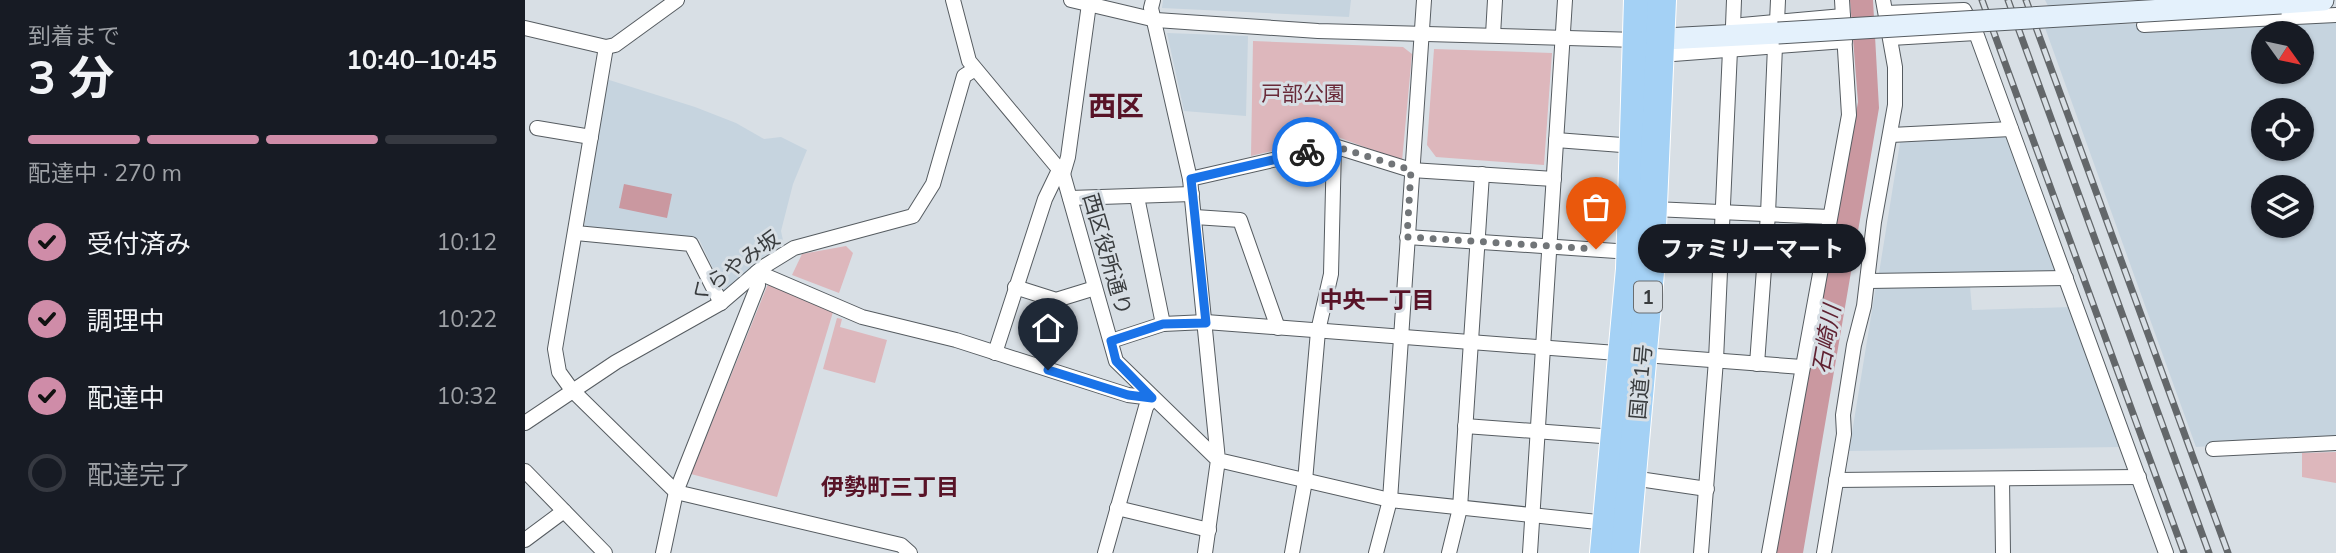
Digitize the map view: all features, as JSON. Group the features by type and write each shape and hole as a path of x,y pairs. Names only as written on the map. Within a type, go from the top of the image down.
{"highway":[{"name":"国道1号","path":"1604,553 1615,437 1633,353 1654,209 1654,41 1639,0"},
{"name":"国道1号","path":"1625,553 1632,478 1631,252 1636,146 1662,0"}],"street":[{"path":"525,28 605,47 615,45 677,0"},
{"name":"西区役所通り","path":"953,0 969,61 1061,172 1116,361 1218,460"},
{"path":"1153,0 1151,8 1156,20 1191,179 1206,323 1218,460 1205,553"},
{"path":"1375,553 1389,500 1425,0"},
{"path":"1493,35 1495,0"},
{"path":"1530,553 1565,0"},
{"path":"1733,26 1734,0"},
{"path":"1757,364 1768,214 1778,0"},
{"path":"1769,553 1849,115 1846,28 1842,0"},
{"path":"1654,41 2323,0"},
{"path":"995,353 1045,200 1068,157 1082,2 1156,20 1654,41 1730,50 1777,34 1846,28 1963,8 1976,33 2166,553"},
{"path":"2144,24 2336,15"},
{"path":"1885,21 1976,33"},
{"path":"1824,553 1852,356 1868,281 1874,222 1895,105 1885,21"},
{"path":"1654,41 1733,26 1777,34 1846,28"},
{"path":"605,47 555,349 559,372 572,390 677,492 901,545 910,553"},
{"path":"1701,553 1716,360 1730,50"},
{"name":"くらやみ坂","path":"525,424 572,390 721,303 757,272 794,248 913,216 933,184 964,76 975,69"},
{"path":"537,128 591,137"},
{"path":"1891,135 2011,129"},
{"path":"1556,140 1636,146"},
{"path":"1191,179 1334,146 1411,170 1554,179"},
{"path":"1292,553 1305,481 1318,331 1331,274 1334,146"},
{"path":"1449,553 1460,508 1482,174"},
{"path":"1070,198 1192,194"},
{"path":"1137,197 1163,324"},
{"path":"1654,209 1831,217"},
{"path":"1195,217 1240,220 1277,328"},
{"path":"576,233 691,244 721,303"},
{"path":"1407,237 1631,252"},
{"path":"663,553 677,492 758,285 757,272 862,317 956,340 1128,395 1152,398 1146,407 1104,553"},
{"path":"1868,281 2066,278"},
{"path":"1015,287 1056,300 1095,288"},
{"path":"1111,341 1163,324 1206,323 1802,367"},
{"path":"1465,426 1615,437"},
{"path":"2213,449 2336,443"},
{"path":"1218,460 1389,500 1607,523"},
{"path":"525,471 605,553"},
{"path":"1836,480 2139,477"},
{"path":"1632,478 1707,489"},
{"path":"2002,479 2003,553"},
{"path":"1117,508 1209,530"},
{"path":"525,540 564,511"}],"shaded area":[{"path":"1163,0 1351,0 1349,17 1162,8"},
{"path":"2045,0 2135,0 2048,6"},
{"path":"2314,22 2336,22 2336,438 2196,447 2044,25 2251,23 2251,84 2314,84"},
{"path":"1167,33 1248,36 1246,116 1184,111"},
{"path":"606,79 695,107 736,123 764,139 781,137 807,150 793,184 781,231 784,245 764,256 724,292 699,239 584,228"},
{"path":"2008,132 2061,272 1879,273 1901,137"},
{"path":"1876,286 1970,286 1972,310 2071,307 2121,447 1849,451"}],"green space":[{"name":"戸部公園","path":"1253,41 1403,47 1412,54 1402,161 1335,136 1251,156"},
{"path":"1434,49 1552,53 1544,165 1436,157 1427,145"},
{"path":"846,246 853,253 839,293 792,275 802,254"},
{"path":"768,284 833,312 777,497 691,474"},
{"path":"837,318 842,319 840,327 887,340 875,383 823,369"},
{"path":"2336,452 2336,483 2302,477 2302,453"}],"water":[{"name":"石崎川","path":"1850,0 1873,0 1879,108 1803,553 1776,553 1858,102"},
{"path":"624,184 672,194 667,218 619,208"}],"railway":[{"path":"1982,0 2184,553"},
{"path":"2008,0 2209,553"},
{"path":"2026,0 2228,553"}],"way so far":[{"path":"1307,152 1334,146 1411,170 1407,237 1596,249"}],"place":[{"name":"ファミリーマート","path":"1596,249"}],"district":[{"name":"西区","path":"1116,105"},
{"name":"中央一丁目","path":"1377,299"},
{"name":"伊勢町三丁目","path":"890,486"}],"route":[{"path":"1048,370 1128,395 1152,398 1116,361 1111,341 1163,324 1206,323 1191,179 1307,152"}]}
